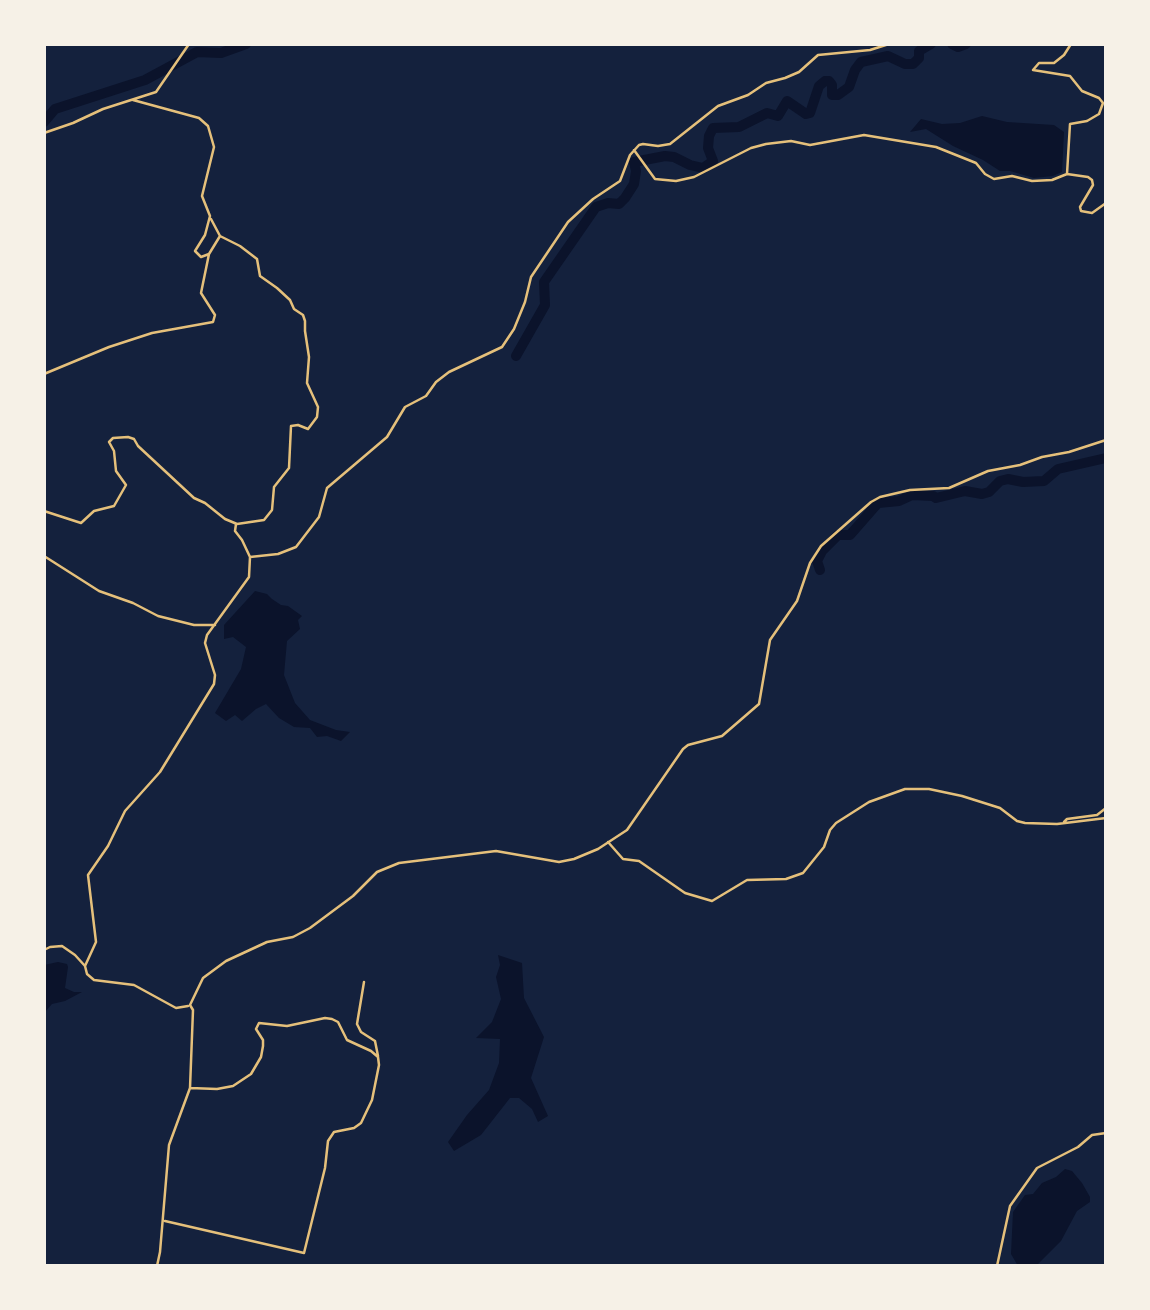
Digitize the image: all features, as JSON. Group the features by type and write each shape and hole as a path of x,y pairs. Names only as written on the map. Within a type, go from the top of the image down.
{"street":[{"path":"44,133 160,88 189,44"},
{"path":"250,557 278,554 296,547 319,517 327,488 387,437 405,407 421,400 450,372 502,347 514,329 531,277 568,222 593,199 620,181 634,150 643,144 670,144 718,106 748,95 766,83 799,72 818,55 870,50 889,44"},
{"path":"1067,174 1070,124 1087,121 1099,114 1102,103 1100,98 1083,91 1070,76 1033,70 1040,63 1054,63 1064,55 1071,44"},
{"path":"44,511 81,523 94,511 114,506 126,485 116,471 114,451 109,442 113,438 128,437 134,439 138,446 194,498 237,524 264,520 271,515 272,491 289,468 289,429 294,424 308,429 317,417 318,407 307,383 309,357 306,321 303,315 277,288 260,276 257,259 240,246 219,236 202,196 214,146 208,126 199,118 133,100"},
{"path":"634,150 652,177 667,181 694,177 751,148 766,144 791,141 810,145 864,135 936,147 976,163 985,174 994,179 1012,176 1032,181 1052,180 1067,174 1088,177 1093,185 1080,208 1081,211 1092,213 1106,203"},
{"path":"209,254 201,257 195,251 205,235 210,216"},
{"path":"44,374 109,347 152,334 213,322 215,316 201,293 209,254 219,236"},
{"path":"190,1005 203,978 215,968 267,942 293,937 310,928 386,867 496,851 559,862 588,854 627,831 683,749 688,745 722,736 759,704 770,640 797,601 810,563 821,546 871,502 880,497 910,490 949,488 988,471 1020,465 1106,440"},
{"path":"85,966 96,942 88,875 108,846 125,811 160,772 214,684 215,675 205,643 207,635 249,577 250,557 235,531 237,524"},
{"path":"44,556 99,591 133,603 158,616 194,625 215,625"},
{"path":"608,842 623,859 639,861 685,893 712,901 747,880 786,879 803,873 824,847 830,830 836,823 869,802 905,789 929,789 962,796 1000,808 1017,821 1025,823 1063,823 1106,818"},
{"path":"1063,823 1067,819 1097,814 1106,808"},
{"path":"44,950 62,946 71,951 94,980 134,985 176,1008 190,1005"},
{"path":"164,1221 304,1253 325,1168 328,1141 334,1132 354,1128 361,1123 369,1111 376,1086 378,1057 375,1041 361,1032 358,1024 364,982"},
{"path":"157,1266 164,1221 169,1145 190,1088 193,1010 190,1005"},
{"path":"190,1088 217,1089 233,1086 251,1074 261,1057 264,1040 256,1029 259,1023 287,1026 332,1019 338,1022 348,1040 378,1057"},
{"path":"997,1266 1010,1206 1037,1168 1079,1147 1092,1135 1106,1133"}],"water":[{"path":"982,116 1007,122 1054,125 1064,132 1062,172 1034,178 1000,171 926,129 910,132 921,119 942,124 960,123"},
{"path":"255,591 267,594 302,616 298,620 300,629 287,641 284,675 295,703 310,720 336,730 350,732 341,741 327,736 317,737 310,728 294,727 279,718 266,704 242,721 235,715 226,721 215,713 241,669 246,647 233,637 224,639 224,625"},
{"path":"498,955 522,963 524,998 544,1037 531,1078 548,1116 538,1122 532,1109 519,1098 510,1098 481,1135 454,1151 448,1142 489,1090 499,1063 500,1039 476,1038 492,1022 501,999 496,977 500,965"},
{"path":"58,962 67,964 68,967 65,988 82,992 52,1004 44,1013 44,965"},
{"path":"1065,1169 1072,1171 1082,1183 1090,1202 1077,1211 1061,1241 1036,1266 1018,1266 1011,1254 1013,1212 1025,1195 1033,1194 1042,1183 1056,1177"}],"waterway":[{"path":"44,122 55,109 145,80 197,52 221,53 246,44"},
{"path":"516,356 545,305 544,282 596,207 608,203 619,204 625,198 634,184 634,162 665,156 703,168 713,161 708,148 713,128 739,127 767,113 778,116 787,101 806,114 810,113 819,86 825,81 832,85 832,95 838,95 849,87 861,62 888,56 905,64 913,64 919,58 919,51 931,44"},
{"path":"952,44 958,47 966,44"},
{"path":"820,570 817,561 822,551 838,535 850,535 878,503 899,501 912,495 936,498 965,491 982,494 989,492 1000,481 1044,481 1058,469 1106,458"}]}
